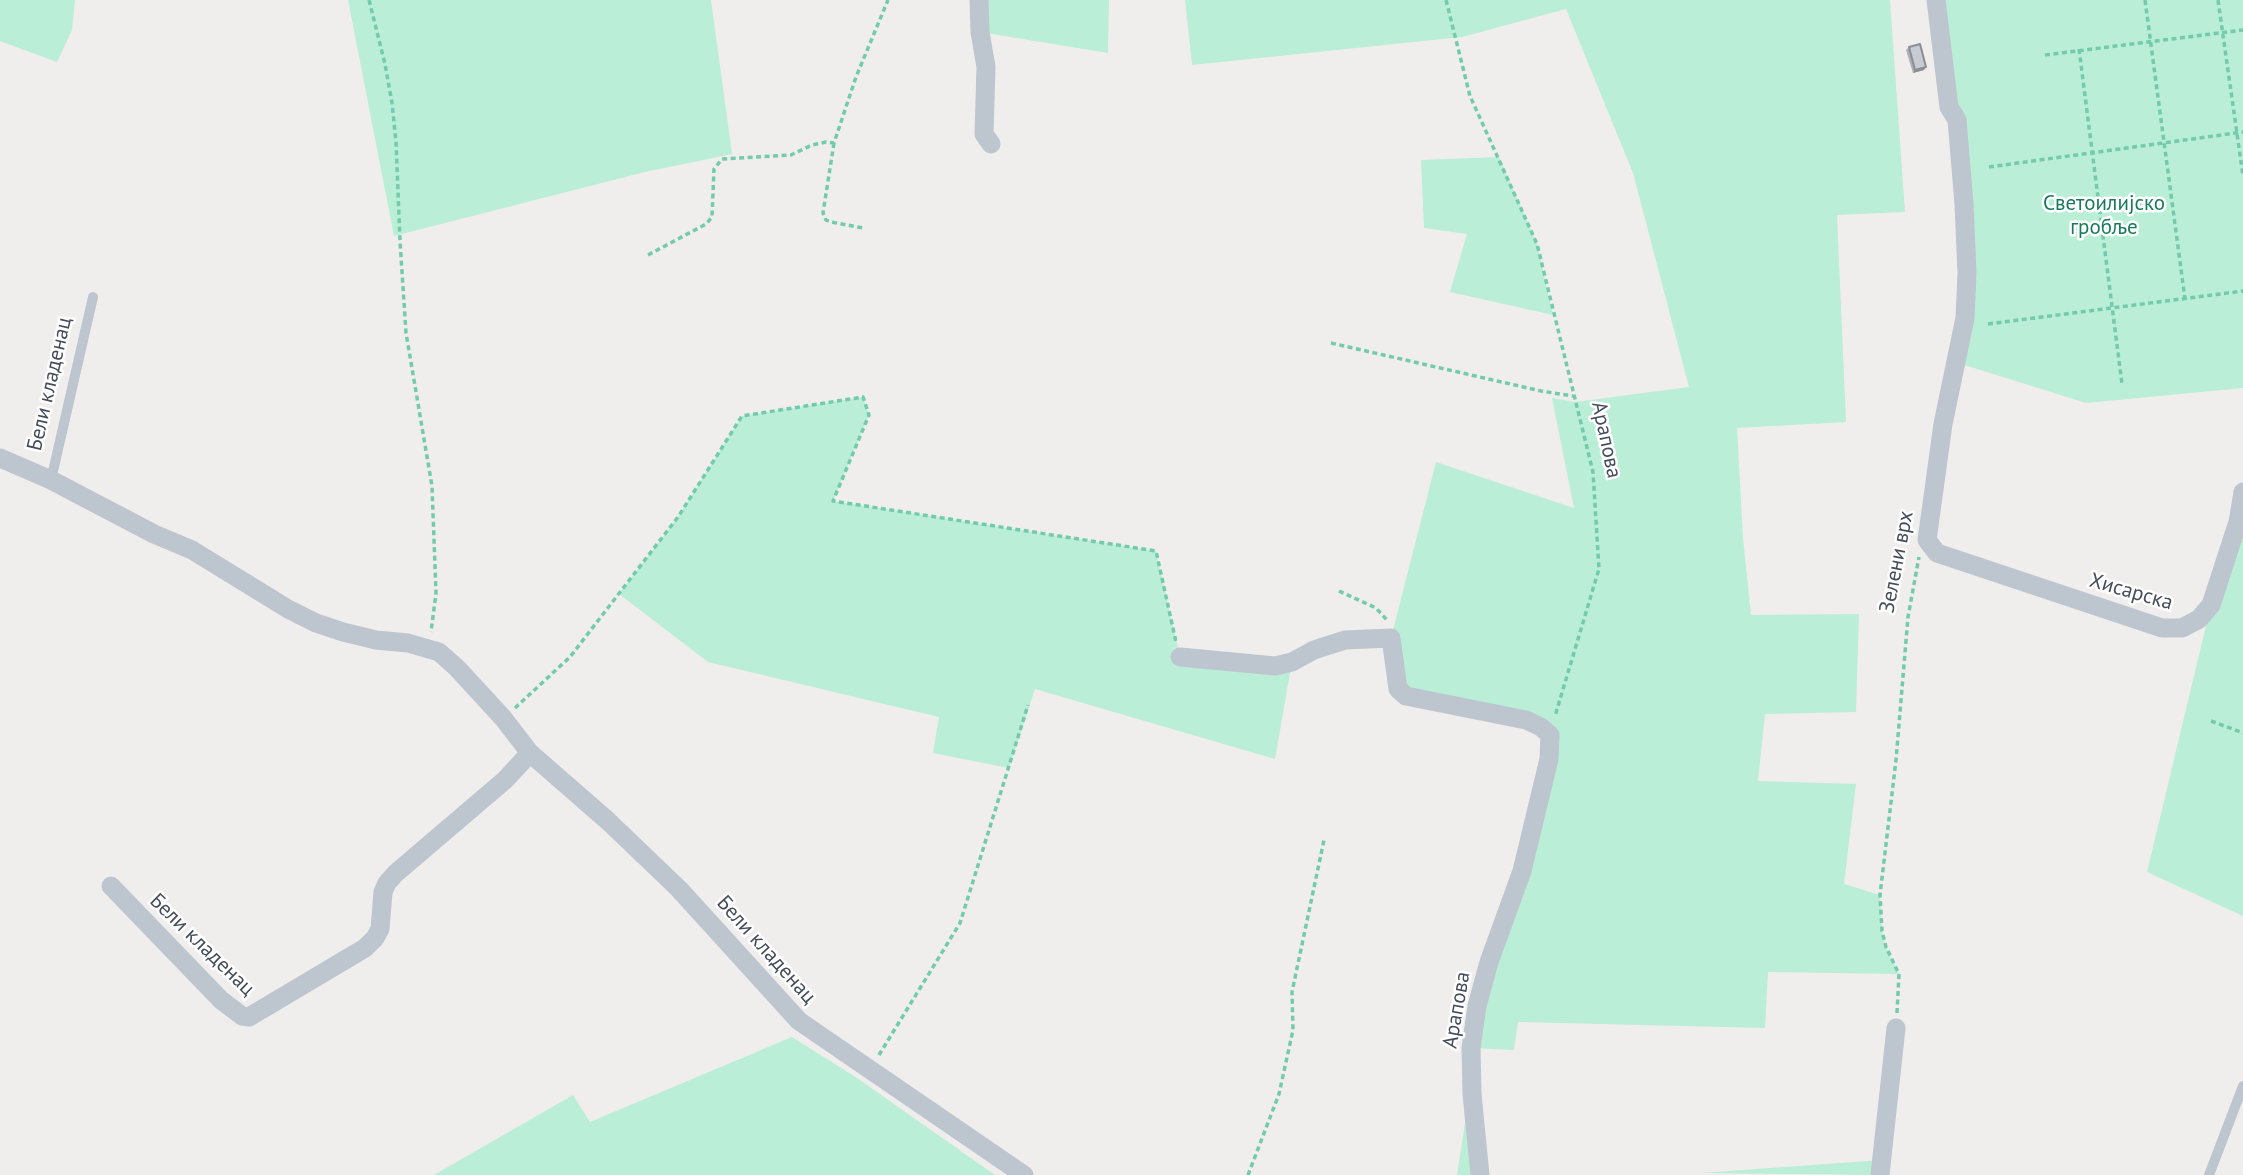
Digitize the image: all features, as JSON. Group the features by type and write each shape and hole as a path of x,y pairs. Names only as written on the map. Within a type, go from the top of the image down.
{"street":[{"path":"979,0 980,32 986,67 984,134 991,144"},
{"name":"Зелени врх","path":"1927,540 1942,424 1965,318 1967,273 1957,120 1949,107 1936,0"},
{"name":"Бели кладенац","path":"0,458 215,562 288,609 316,623 376,640 427,647 439,652 503,718 530,753 680,889 799,1021 869,1072 1024,1175"},
{"name":"Хисарска","path":"1927,540 1937,552 2162,628 2182,628 2199,619 2211,605 2241,522 2243,492"},
{"path":"1180,657 1275,666 1292,662 1314,650 1345,640 1391,638 1398,690 1406,696 1526,720 1550,735"},
{"name":"Арапова","path":"1480,1175 1471,1048 1477,1006 1489,962 1522,871 1549,759 1550,735"},
{"name":"Бели кладенац","path":"111,886 221,1000 242,1016 249,1017 345,961 375,938 380,929 383,892 387,883 505,780 530,753"},
{"path":"1880,1175 1896,1028"}],"lane":[{"name":"Бели кладенац","path":"51,481 93,297"},
{"path":"2209,1175 2243,1086"}],"path":[{"path":"369,0 392,103 406,333 410,365 424,425 432,486 436,593 427,647"},
{"path":"863,228 831,222 826,220 823,213 834,143 856,77 888,0"},
{"path":"1446,0 1470,96 1537,244 1573,396"},
{"path":"2145,0 2185,299"},
{"path":"2218,0 2243,176"},
{"path":"2045,55 2243,30"},
{"path":"2079,49 2122,384"},
{"path":"1989,167 2243,132"},
{"path":"648,255 706,224 712,217 714,169 722,159 791,155 812,145 834,143"},
{"path":"1988,324 2243,291"},
{"name":"Арапова","path":"1331,343 1573,396 1593,472 1599,569 1550,735"},
{"path":"503,718 570,657 678,517 743,416 863,397 869,415 833,501 1156,551 1180,657"},
{"name":"Зелени врх","path":"1896,1028 1899,974 1886,947 1882,931 1880,895 1896,760 1908,617 1914,572 1927,540"},
{"path":"1339,591 1376,608 1391,627 1391,638"},
{"path":"869,1072 960,923 1028,705"},
{"path":"2211,721 2243,733"},
{"path":"1248,1175 1279,1094 1293,1030 1292,992 1324,840"}],"green space":[{"path":"0,0 75,0 72,30 57,62 0,41"},
{"path":"348,0 711,0 732,154 645,172 394,236"},
{"path":"979,0 1109,0 1108,53 980,32"},
{"path":"1185,0 1890,0 1905,212 1837,215 1846,422 1737,428 1743,538 1751,615 1859,614 1856,712 1765,714 1758,781 1856,784 1844,884 1880,895 1882,931 1886,947 1899,974 1768,972 1765,1028 1518,1022 1514,1050 1472,1048 1480,1175 1457,1175 1466,1117 1471,1048 1550,735 1406,696 1391,638 1436,462 1574,508 1552,398 1575,402 1689,387 1633,173 1566,9 1462,37 1192,65"},
{"name":"Светоилијско гробље","path":"1936,0 2243,0 2243,388 2086,403 1955,362 1967,273"},
{"path":"1499,157 1537,244 1553,315 1450,292 1467,234 1424,228 1421,160"},
{"path":"863,397 869,415 833,501 1156,551 1180,657 1292,662 1275,759 1035,689 1009,768 933,753 939,717 708,662 619,594 678,517 742,416"},
{"path":"2243,492 2243,916 2147,872 2211,605"},
{"path":"792,1037 857,1078 995,1175 434,1175 573,1095 590,1122"},
{"path":"1882,1160 1880,1175 1701,1173"}],"building":[{"path":"1920,44 1926,67 1915,70 1909,47"}]}
